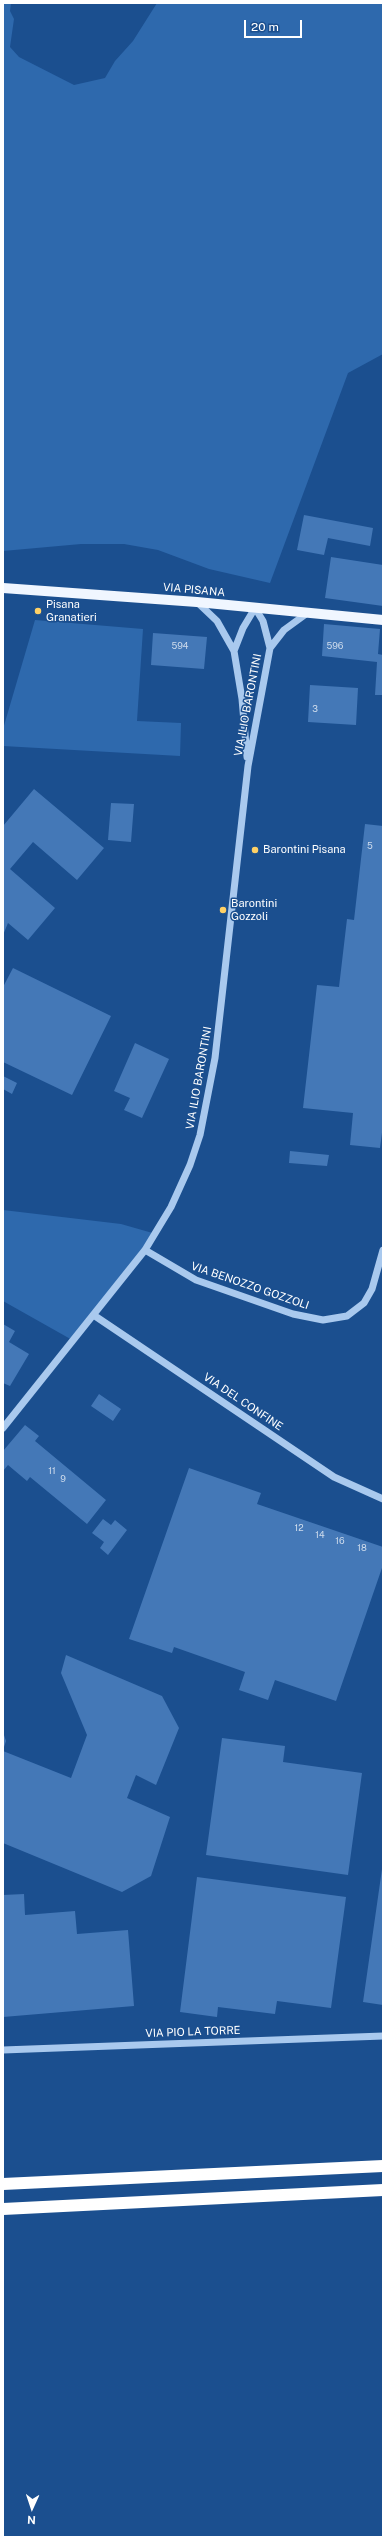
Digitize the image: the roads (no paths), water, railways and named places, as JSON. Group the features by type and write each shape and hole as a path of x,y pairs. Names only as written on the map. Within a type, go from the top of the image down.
{"highway":[{"path":"3,2184 383,2166"},
{"path":"3,2209 383,2190"}],"main road":[{"name":"VIA PISANA","path":"3,588 197,602 306,614 383,620"}],"street":[{"name":"VIA ILIO BARONTINI","path":"197,602 217,621 234,651 242,699 248,766"},
{"name":"VIA ILIO BARONTINI","path":"3,1428 95,1316 145,1250 171,1207 190,1165 205,1117 219,1031 248,766 270,648 263,621 255,608"},
{"path":"234,651 243,628 255,608"},
{"name":"VIA ILIO BARONTINI","path":"270,648 284,630 306,614"},
{"name":"VIA BENOZZO GOZZOLI","path":"145,1250 196,1280 293,1314 323,1320 347,1316 364,1303 372,1289 383,1250"},
{"name":"VIA DEL CONFINE","path":"95,1316 334,1478 383,1499"},
{"name":"VIA PIO LA TORRE","path":"3,2050 383,2036"}],"place":[{"name":"Pisana Granatieri","path":"38,611"},
{"name":"Barontini Pisana","path":"255,850"},
{"name":"Barontini Gozzoli","path":"223,910"}]}
